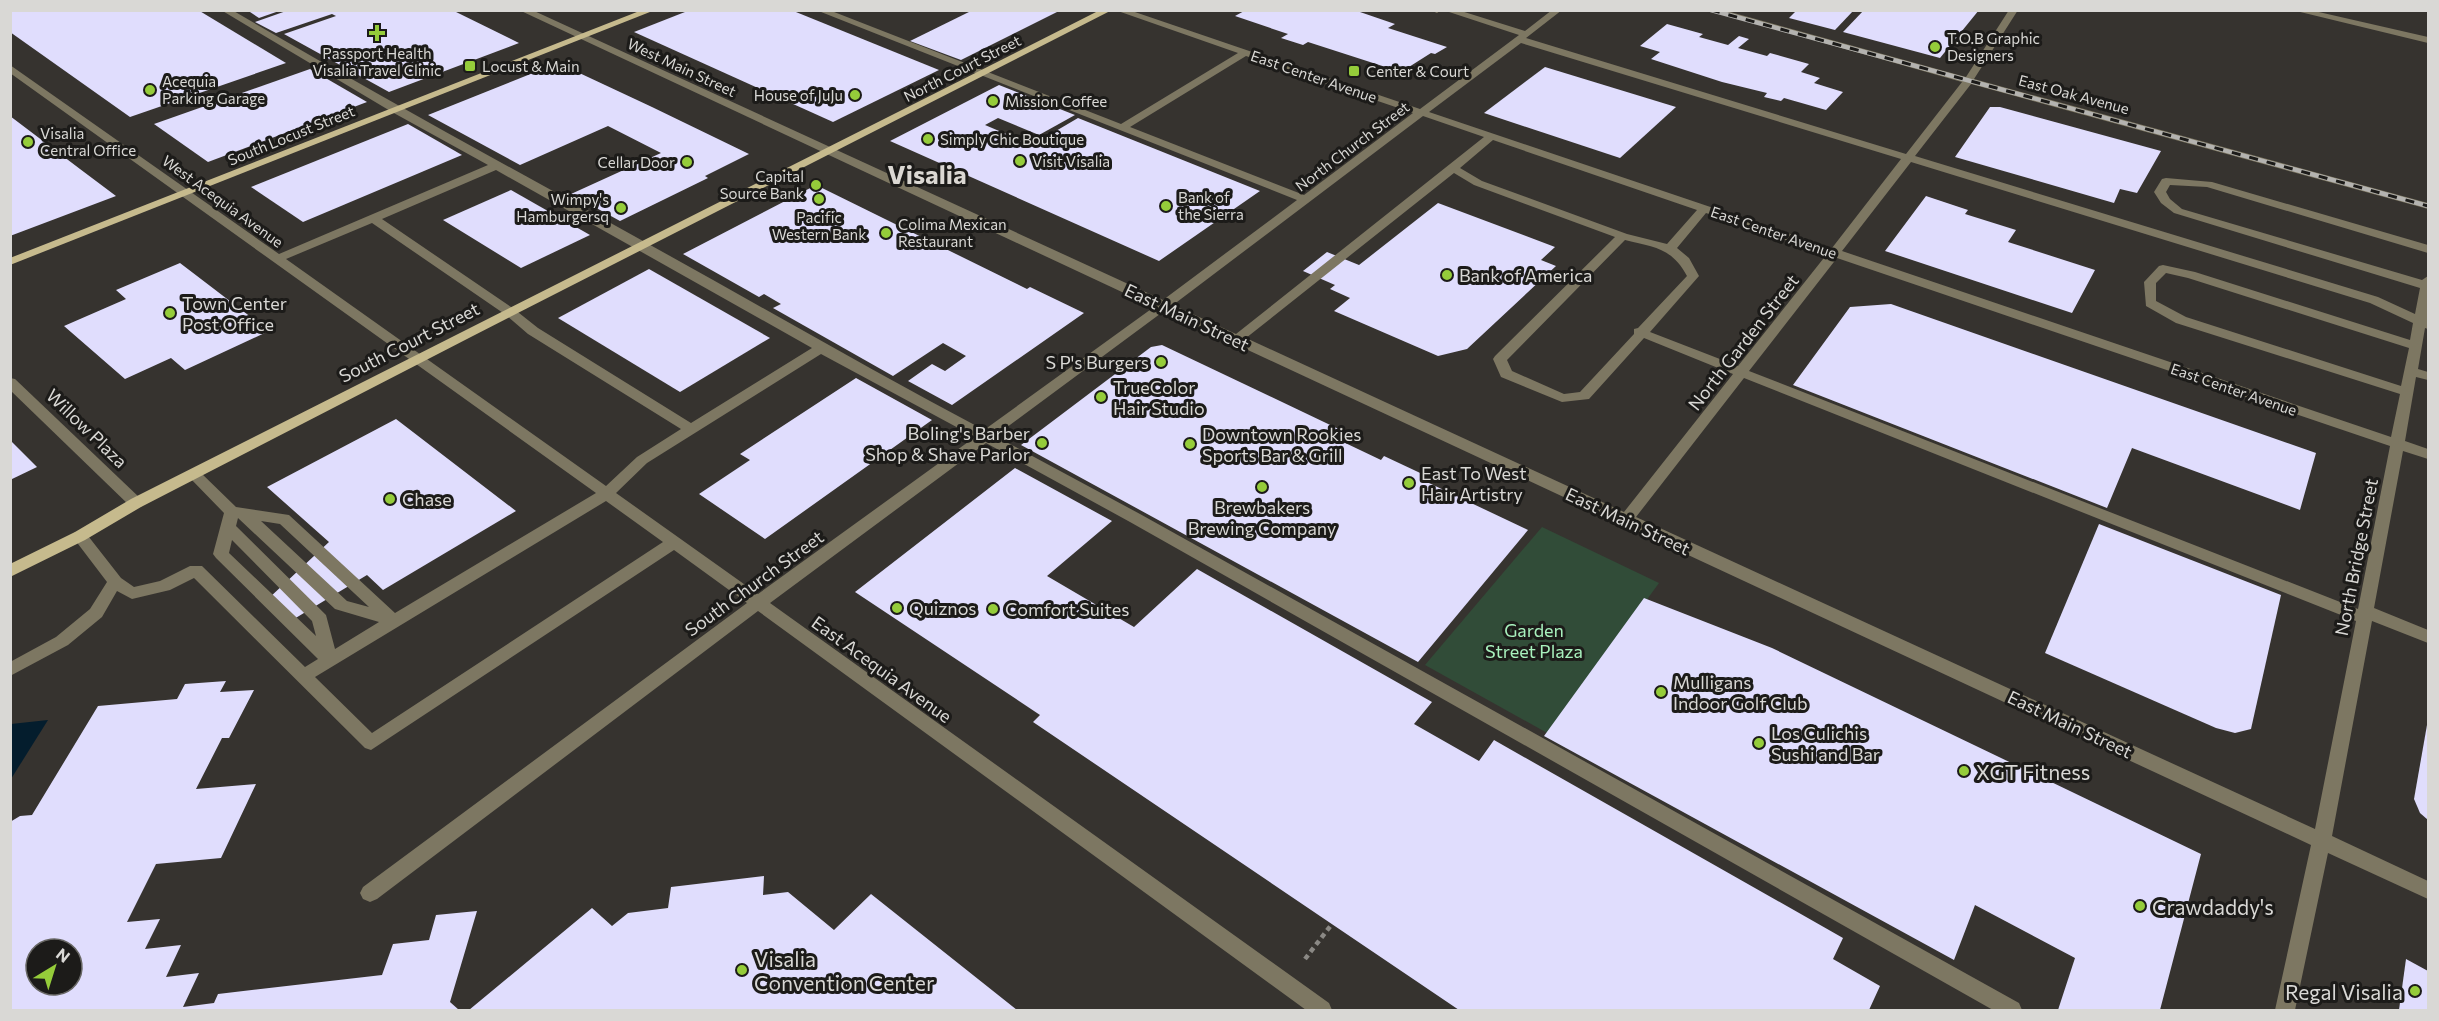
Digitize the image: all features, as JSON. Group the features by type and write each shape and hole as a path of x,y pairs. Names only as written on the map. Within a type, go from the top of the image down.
{"main road":[{"name":"South Locust Street","path":"10,262 651,10"},
{"name":"North Court Street","path":"828,151 1108,10"},
{"name":"South Court Street","path":"10,571 80,536 136,503 828,151"}],"street":[{"path":"225,10 396,110 641,245 821,348 987,436 2012,1011"},
{"name":"West Main Street","path":"524,10 828,151"},
{"path":"820,10 1306,200"},
{"name":"East Center Avenue","path":"1119,10 2428,454"},
{"path":"1448,10 1522,37 1906,159 2374,300 2425,324"},
{"name":"North Church Street","path":"1163,306 1558,10"},
{"name":"East Oak Avenue","path":"1711,10 2428,206"},
{"path":"2296,10 2428,40"},
{"name":"North Garden Street","path":"1626,520 1968,81 2011,11"},
{"path":"1121,128 1245,52"},
{"name":"West Acequia Avenue","path":"10,68 418,359"},
{"path":"10,85 26,80"},
{"path":"1236,340 1492,136"},
{"name":"East Main Street","path":"828,151 2428,890"},
{"path":"277,260 496,166"},
{"path":"1454,168 1478,183 1623,236 1670,248 1685,261 1692,276 1639,332 1584,396 1562,398 1506,374 1500,359 1623,236"},
{"path":"2428,249 2208,184 2166,181 2160,192 2164,201 2178,211 2428,284"},
{"path":"1670,248 1704,209"},
{"path":"373,218 510,312 533,331 692,430"},
{"path":"2407,392 2181,320 2150,303 2150,282 2163,269 2191,274 2416,346"},
{"name":"North Bridge Street","path":"2285,1011 2322,841 2411,370 2416,346 2425,324 2428,284"},
{"name":"South Church Street","path":"370,893 758,603 1163,306"},
{"path":"1639,332 2364,615 2428,637"},
{"path":"303,676 606,494 642,460 821,348"},
{"name":"East Acequia Avenue","path":"418,359 1323,1011"},
{"path":"2411,370 2428,376"},
{"name":"Willow Plaza","path":"10,382 136,503"},
{"path":"194,474 234,517 320,619 329,659"},
{"path":"234,517 340,605 394,621"},
{"path":"234,517 284,519 394,621"},
{"path":"234,517 221,554 329,659"},
{"path":"80,536 115,582 132,593 164,586 196,570 371,743 674,542"},
{"path":"10,670 62,641 96,614 115,582"}],"path":[{"path":"1285,984 1332,924"}],"green space":[{"name":"Garden Street Plaza","path":"1542,527 1659,583 1549,734 1425,665"}],"water":[{"path":"48,720 11,779 11,724"}],"building":[{"name":"Acequia Parking Garage","path":"10,10 198,10 286,63 130,117 10,32"},
{"path":"247,10 279,10 279,11 259,18"},
{"path":"289,10 452,10 519,43 389,92 284,34 336,16 332,14 276,33 255,22"},
{"path":"690,10 791,10 939,70 833,122 634,32"},
{"path":"973,10 1053,10 1057,12 961,60 910,41"},
{"path":"1246,10 1363,10 1360,12 1395,24 1388,28 1447,47 1435,54 1431,53 1401,72 1308,42 1303,45 1281,38 1288,34 1235,16"},
{"path":"1797,10 1854,10 1835,30 1789,18"},
{"path":"1864,10 1979,10 1940,58 1843,32"},
{"path":"1667,24 1703,34 1699,37 1728,45 1739,36 1749,39 1738,48 1767,56 1770,53 1809,64 1801,72 1820,78 1814,83 1843,92 1826,110 1784,98 1781,101 1764,97 1767,93 1722,82 1651,59 1660,52 1640,46"},
{"path":"558,63 749,154 705,176 708,178 620,221 571,194 661,153 608,126 520,165 428,115"},
{"path":"1545,67 1676,107 1620,158 1484,113"},
{"path":"310,69 367,102 208,162 154,124"},
{"path":"999,85 1075,115 1039,135 998,118 985,125 1032,145 1078,118 1260,191 1159,261 890,141"},
{"path":"1990,107 2000,107 2161,151 2137,193 2120,189 2114,203 1955,157"},
{"path":"10,116 80,169 116,196 10,236"},
{"path":"408,124 462,155 303,222 251,187"},
{"path":"816,185 1027,289 1030,287 1084,313 952,405 908,381 932,364 945,371 966,356 943,343 893,376 773,308 781,304 764,294 759,297 683,254"},
{"path":"511,190 590,235 521,268 443,220"},
{"path":"1926,196 1968,210 1965,214 2016,230 2008,242 2095,270 2072,313 1885,251"},
{"name":"Bank of America","path":"1438,203 1555,247 1541,260 1556,266 1467,349 1438,356 1334,311 1350,298 1330,289 1335,285 1303,271 1327,252 1359,265"},
{"name":"Town Center Post Office","path":"180,263 269,331 185,370 171,358 125,379 64,326 126,299 116,290"},
{"path":"649,269 770,338 680,392 558,318"},
{"path":"1891,304 2316,453 2300,510 2132,448 2107,508 1793,385 1850,307"},
{"path":"1162,345 1347,433 1339,440 1381,460 1384,456 1433,479 1429,483 1528,530 1418,662 1021,445 1151,347"},
{"path":"856,378 932,420 765,539 699,494 750,460 740,454"},
{"name":"Chase","path":"396,419 516,511 383,590 367,575 294,619 269,598 329,542 267,487"},
{"path":"10,440 37,467 10,480"},
{"path":"1015,468 1112,521 1047,576 1134,627 1197,569 1432,702 1414,724 1479,761 1494,740 1843,938 1833,959 1880,986 1869,1010 1459,1010 1033,722 1040,715 855,592"},
{"path":"2099,524 2281,595 2251,729 2235,733 2216,728 2045,653"},
{"path":"1644,598 1772,648 2201,854 2160,1010 2058,1010 2075,958 1975,905 1954,960 1544,736"},
{"path":"226,681 220,692 254,690 229,738 222,738 196,789 256,784 221,858 156,864 127,922 160,919 145,949 181,945 166,977 199,973 183,1007 214,1003 218,994 382,975 393,944 429,940 436,915 477,911 450,1002 459,1010 10,1010 10,822 20,816 32,815 98,706 177,699 185,684"},
{"path":"2427,725 2428,820 2420,813 2414,799"},
{"name":"Visalia Convention Center","path":"764,876 763,895 788,892 834,930 871,894 1017,1010 469,1010 592,908 612,926 628,913 668,908 671,887"},
{"name":"Regal Visalia","path":"2406,959 2428,971 2428,1010 2399,1010"}],"railway":[{"path":"1711,10 2428,206"}],"place":[{"name":"Passport Health Visalia Travel Clinic","path":"377,33"},
{"name":"T.O.B Graphic Designers","path":"1935,47"},
{"name":"Locust & Main","path":"470,66"},
{"name":"Center & Court","path":"1354,71"},
{"name":"Acequia Parking Garage","path":"150,90"},
{"name":"House of JuJu","path":"855,95"},
{"name":"Mission Coffee","path":"993,101"},
{"name":"Simply Chic Boutique","path":"928,139"},
{"name":"Visalia Central Office","path":"28,142"},
{"name":"Visit Visalia","path":"1020,161"},
{"name":"Cellar Door","path":"687,162"},
{"name":"Capital Source Bank","path":"816,185"},
{"name":"Pacific Western Bank","path":"819,199"},
{"name":"Bank of the Sierra","path":"1166,206"},
{"name":"Wimpy's Hamburgersq","path":"621,208"},
{"name":"Colima Mexican Restaurant","path":"886,233"},
{"name":"Bank of America","path":"1447,275"},
{"name":"Town Center Post Office","path":"170,313"},
{"name":"S P's Burgers","path":"1161,362"},
{"name":"TrueColor Hair Studio","path":"1101,397"},
{"name":"Boling's Barber Shop & Shave Parlor","path":"1042,443"},
{"name":"Downtown Rookies Sports Bar & Grill","path":"1190,444"},
{"name":"East To West Hair Artistry","path":"1409,483"},
{"name":"Brewbakers Brewing Company","path":"1262,487"},
{"name":"Chase","path":"390,499"},
{"name":"Quiznos","path":"897,608"},
{"name":"Comfort Suites","path":"993,609"},
{"name":"Mulligans Indoor Golf Club","path":"1661,692"},
{"name":"Los Culichis Sushi and Bar","path":"1759,743"},
{"name":"XGT Fitness","path":"1964,771"},
{"name":"Crawdaddy's","path":"2140,906"},
{"name":"Visalia Convention Center","path":"742,970"},
{"name":"Regal Visalia","path":"2415,991"}],"district":[{"name":"Visalia","path":"927,173"}]}
